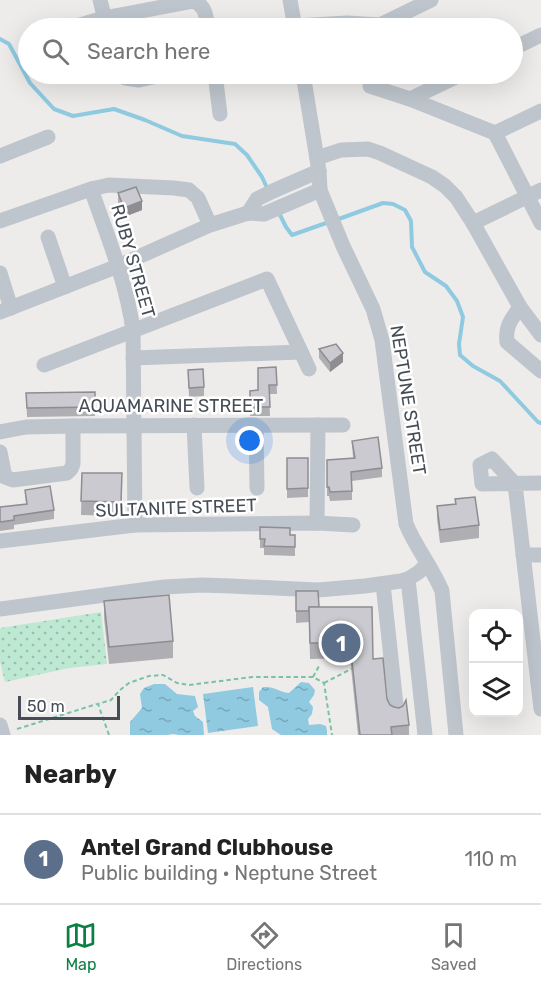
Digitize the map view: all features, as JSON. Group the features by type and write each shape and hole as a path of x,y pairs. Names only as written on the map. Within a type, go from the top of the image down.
{"street":[{"path":"100,0 105,18"},
{"path":"290,0 293,18"},
{"path":"395,18 431,0"},
{"path":"126,18 194,1 201,4 207,18"},
{"path":"523,44 541,35"},
{"path":"216,84 220,114"},
{"name":"NEPTUNE STREET","path":"305,84 323,196 343,246 373,309 382,340 406,524 413,541 436,576 442,591 456,735"},
{"path":"410,99 441,84"},
{"path":"370,86 410,99 495,133 534,193 541,223"},
{"path":"495,133 541,111"},
{"path":"0,156 48,137"},
{"path":"248,213 257,199 341,150 356,148 380,153 432,177 456,198 473,223 520,307 541,335"},
{"path":"0,221 91,189 109,185 189,190 198,198 210,225"},
{"name":"RUBY STREET","path":"91,189 118,266 131,315 135,525"},
{"path":"473,223 534,193"},
{"path":"0,273 5,310 118,266 210,225 248,213 264,214 323,196"},
{"path":"48,237 65,287"},
{"path":"44,365 267,279 309,369"},
{"path":"520,307 510,321 506,332 507,342 541,371"},
{"path":"133,358 302,352"},
{"path":"194,425 197,488"},
{"path":"256,425 257,488"},
{"path":"316,523 318,425"},
{"name":"AQUAMARINE STREET","path":"0,432 26,427 73,426 343,425"},
{"path":"0,452 5,477 8,479 67,473 73,464 73,426"},
{"path":"541,483 515,484 541,709"},
{"name":"SULTANITE STREET","path":"0,541 135,525 316,523 354,525"},
{"path":"524,555 541,555"},
{"path":"0,609 164,587 212,585 318,590 383,584 408,579 427,564"},
{"path":"408,579 425,735"},
{"path":"383,584 397,714"},
{"path":"392,664 417,661"}],"path":[{"path":"313,677 319,666"},
{"path":"324,683 352,668 362,667"},
{"path":"2,731 111,700 129,683 149,676 163,675 189,685 252,677 313,677 324,683"},
{"path":"324,683 332,735"},
{"path":"98,704 109,735"}],"green space":[{"path":"101,612 107,664 69,668 5,682 0,662 0,628"}],"water":[{"path":"301,682 309,683 315,690 309,702 313,707 308,719 309,725 326,726 327,735 281,735 272,729 268,707 259,700 259,692 263,687 267,687 289,693"},
{"path":"154,684 165,684 177,694 195,696 198,707 193,711 195,716 203,722 204,735 130,735 130,722 142,708 140,694 144,688"},
{"path":"253,687 258,726 208,733 203,694"}],"building":[{"path":"136,187 142,201 124,208 118,193"},
{"path":"336,344 343,353 330,363 319,349"},
{"path":"276,367 277,385 269,385 270,407 250,407 250,391 258,390 258,368"},
{"path":"203,369 204,387 189,388 188,370"},
{"path":"95,392 95,407 27,408 26,393"},
{"path":"378,437 382,468 351,472 352,491 330,492 327,487 327,460 355,458 352,441"},
{"path":"287,458 308,458 308,488 287,489"},
{"path":"82,473 122,473 121,502 81,501"},
{"path":"50,486 54,510 14,516 14,520 0,522 0,507 27,504 25,490"},
{"path":"475,497 479,525 440,530 437,506 456,504 455,499"},
{"path":"260,527 290,528 290,535 295,535 295,547 264,546 265,539 260,539"},
{"path":"296,591 318,591 319,607 309,607 309,611 296,611"},
{"path":"169,595 173,641 109,647 104,601"},
{"path":"309,607 372,607 373,659 383,658 387,699 390,705 399,708 406,700 409,725 391,727 392,735 360,735 350,643 310,643"}],"waterway":[{"path":"0,39 9,44 18,61"},
{"path":"31,84 54,109 73,116 114,109 182,136 235,144 247,155 268,190"},
{"path":"336,220 383,203 393,204 405,210 411,221 412,247 425,272 446,286 457,301 463,317 459,344 460,355 473,366 500,381 541,423"},
{"path":"279,213 292,235 329,222"}],"place":[{"name":"Antel Grand Clubhouse","path":"341,643"}]}
